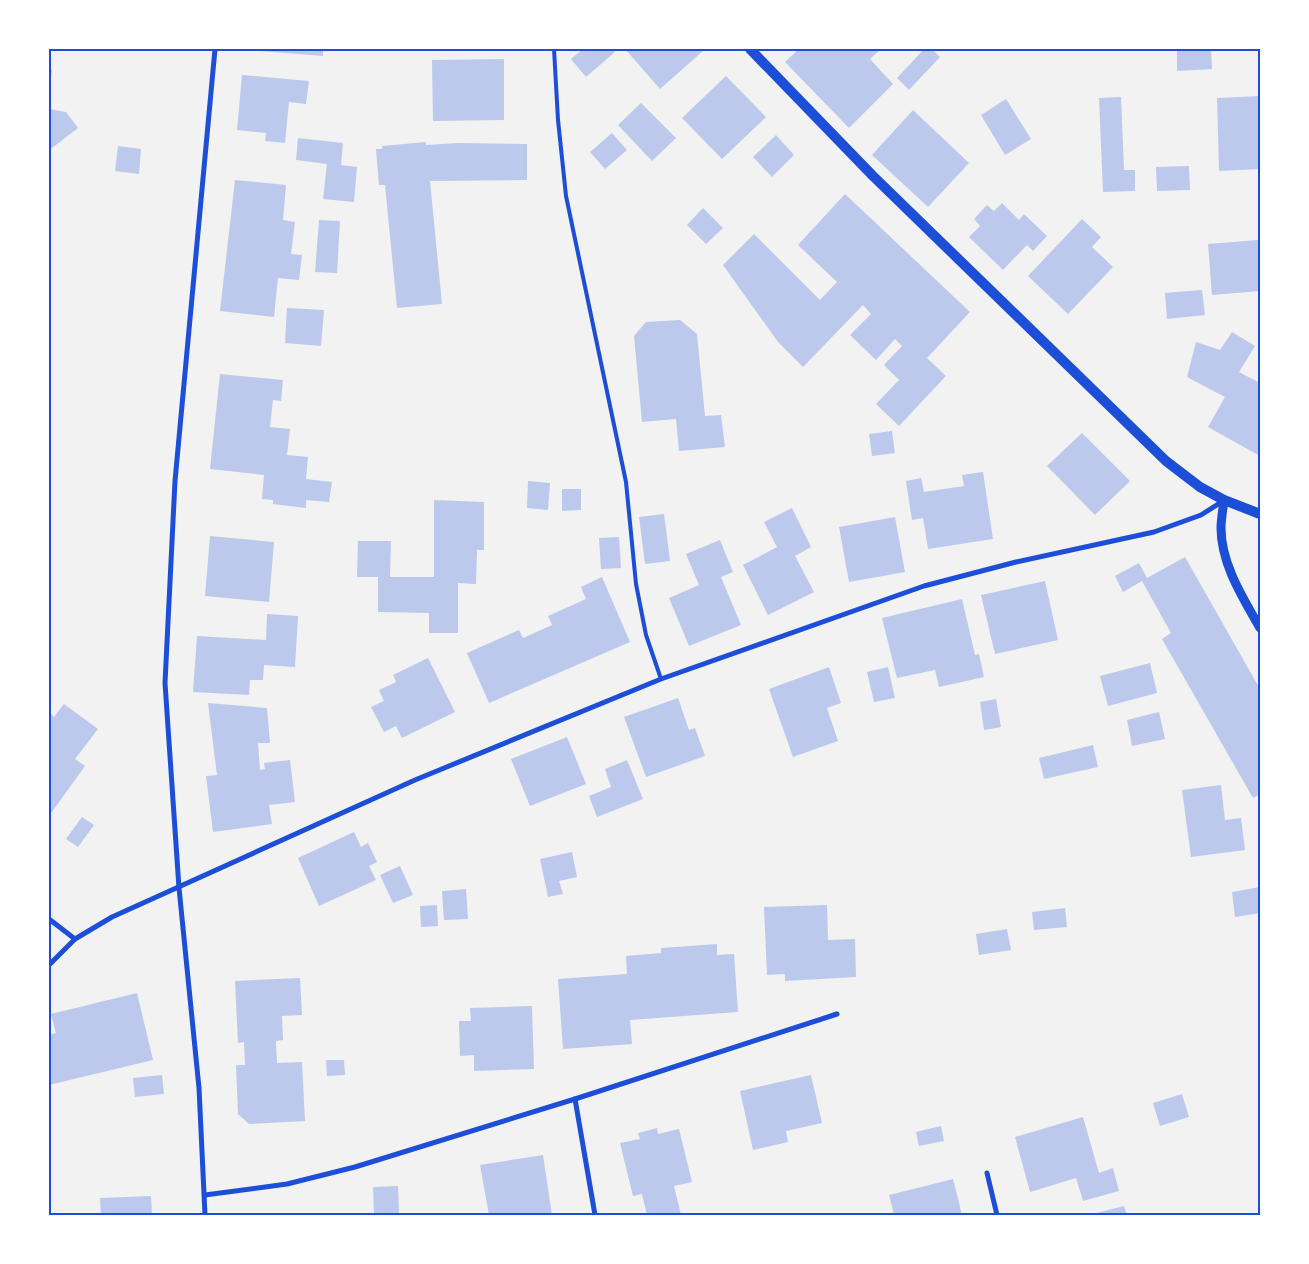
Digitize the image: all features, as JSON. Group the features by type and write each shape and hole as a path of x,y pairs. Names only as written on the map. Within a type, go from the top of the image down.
{"main road":[{"path":"750,49 880,183 1166,461 1200,487 1224,500 1260,514"}],"street":[{"path":"205,1215 199,1088 179,888 164,683 175,481 215,49"},
{"path":"49,965 75,939 112,917 416,780 661,679 924,586 1016,562 1154,532 1201,515 1224,500"},
{"path":"1224,500 1221,528 1226,559 1243,598 1260,628"},
{"path":"49,919 75,939"},
{"path":"204,1195 287,1184 356,1166 575,1099 837,1014"},
{"path":"575,1099 595,1215"},
{"path":"987,1173 997,1215"}],"lane":[{"path":"554,49 558,120 566,196 626,482 636,584 646,635 661,679"}],"building":[{"path":"323,49 323,56 248,50"},
{"path":"583,49 612,49 615,52 586,77 571,59"},
{"path":"625,49 703,49 704,50 660,89"},
{"path":"799,49 881,49 870,59 893,84 849,128 785,62"},
{"path":"924,49 932,49 940,57 909,90 897,78"},
{"path":"1211,49 1212,69 1177,71 1177,50"},
{"path":"504,59 504,120 433,121 432,60"},
{"path":"49,70 52,70 50,84 49,84"},
{"path":"242,75 309,81 306,104 289,102 285,143 265,141 266,133 237,130"},
{"path":"726,76 766,117 722,159 682,118"},
{"path":"1260,96 1260,169 1219,171 1217,98"},
{"path":"1121,97 1124,170 1135,170 1135,191 1103,192 1099,98"},
{"path":"1006,99 1031,139 1005,155 981,115"},
{"path":"641,103 676,138 652,161 618,125"},
{"path":"49,109 66,112 78,128 52,148 49,147"},
{"path":"913,110 969,163 928,207 872,155"},
{"path":"612,133 627,150 605,169 590,152"},
{"path":"776,135 794,155 772,177 753,157"},
{"path":"298,138 343,143 341,165 357,167 354,202 323,199 327,164 296,160"},
{"path":"426,142 426,145 459,143 527,144 527,180 430,181 442,304 397,308 385,185 379,185 376,149 382,149 382,146"},
{"path":"118,146 141,149 139,174 115,171"},
{"path":"1189,166 1190,190 1157,191 1156,167"},
{"path":"235,180 286,185 283,220 295,222 291,254 302,255 299,280 278,278 274,317 220,311"},
{"path":"845,194 970,312 927,358 946,376 899,426 876,404 899,380 884,365 902,346 895,339 876,360 850,335 871,314 863,305 803,367 778,342 723,265 754,234 820,300 837,282 798,245"},
{"path":"1002,203 1019,220 1024,214 1047,236 1033,251 1027,245 1003,270 969,237 980,226 974,219 987,205 994,211"},
{"path":"703,208 723,228 706,244 687,225"},
{"path":"1082,219 1101,237 1092,247 1113,267 1068,314 1028,276"},
{"path":"319,220 340,221 337,273 315,272"},
{"path":"1258,240 1260,291 1212,295 1208,244"},
{"path":"1202,290 1205,315 1167,319 1165,293"},
{"path":"287,308 324,310 321,346 285,343"},
{"path":"680,320 697,334 705,416 721,415 725,447 679,451 676,419 642,422 634,336 646,322"},
{"path":"1232,332 1255,346 1239,372 1260,383 1260,456 1208,427 1225,397 1187,377 1196,342 1220,350"},
{"path":"220,374 283,380 281,401 273,400 270,427 290,429 287,455 308,457 306,479 332,482 329,502 306,500 306,508 273,504 273,500 262,499 264,475 210,469"},
{"path":"892,431 895,453 872,456 869,434"},
{"path":"1082,433 1130,481 1095,515 1047,466"},
{"path":"983,472 993,539 928,549 923,518 912,520 906,481 921,478 924,492 964,486 962,475"},
{"path":"528,481 550,483 548,510 527,508"},
{"path":"562,489 581,489 581,510 562,511"},
{"path":"434,500 484,502 484,550 477,550 476,584 458,583 458,633 429,633 429,613 378,612 378,577 357,577 358,541 391,541 390,577 434,577"},
{"path":"792,508 811,547 795,556 814,592 768,615 743,565 777,547 764,522"},
{"path":"664,514 670,561 645,564 639,517"},
{"path":"895,517 905,572 849,582 839,527"},
{"path":"210,536 274,542 269,602 205,596"},
{"path":"619,537 621,568 601,569 599,538"},
{"path":"720,540 733,572 721,577 741,625 689,646 669,598 699,585 686,554"},
{"path":"1185,557 1260,689 1260,794 1253,798 1162,639 1171,633 1142,581 1123,592 1115,576 1139,563 1147,578"},
{"path":"602,577 630,642 489,703 467,653 519,630 523,638 552,625 548,616 586,599 581,587"},
{"path":"1045,581 1058,640 995,654 981,595"},
{"path":"962,599 975,655 979,654 984,677 939,687 935,670 897,678 882,618"},
{"path":"267,614 298,616 295,667 264,665 263,680 250,680 249,695 193,692 197,636 266,640"},
{"path":"428,658 455,712 402,738 396,726 384,732 371,707 384,701 379,690 396,682 393,675"},
{"path":"1150,663 1157,693 1108,706 1100,676"},
{"path":"829,667 841,703 827,708 838,741 793,757 769,689"},
{"path":"888,667 895,698 874,702 867,672"},
{"path":"678,698 689,730 695,728 705,756 646,777 624,717"},
{"path":"996,699 1001,727 984,730 980,702"},
{"path":"208,703 267,708 270,743 258,743 260,770 265,769 264,763 290,760 295,802 269,805 272,824 213,832 206,776 217,775"},
{"path":"64,704 98,729 75,759 85,766 49,816 49,712 54,717"},
{"path":"1159,712 1165,739 1132,746 1127,720"},
{"path":"567,737 586,784 530,806 511,759"},
{"path":"1093,745 1098,767 1044,779 1039,758"},
{"path":"627,760 643,799 597,817 589,796 611,787 605,769"},
{"path":"1221,785 1225,820 1241,818 1245,850 1191,857 1182,790"},
{"path":"82,817 94,825 78,847 66,839"},
{"path":"354,832 361,847 368,843 377,862 369,866 376,880 319,906 298,858"},
{"path":"572,852 577,877 559,881 563,894 548,897 540,859"},
{"path":"400,866 413,895 393,903 380,875"},
{"path":"1260,887 1260,913 1235,917 1232,892"},
{"path":"466,889 468,919 444,920 442,891"},
{"path":"437,905 438,926 421,927 420,906"},
{"path":"827,905 828,940 855,939 856,977 785,981 785,974 767,975 764,907"},
{"path":"1065,908 1067,927 1034,930 1032,912"},
{"path":"1007,929 1011,950 979,955 976,934"},
{"path":"717,944 717,955 734,954 738,1012 630,1020 632,1044 563,1049 558,979 627,974 626,956 661,953 661,948"},
{"path":"300,978 302,1015 282,1016 283,1040 276,1041 277,1063 302,1062 305,1121 249,1124 238,1114 236,1065 245,1065 244,1042 238,1043 235,981"},
{"path":"137,993 153,1060 49,1085 49,1035 56,1033 51,1014"},
{"path":"532,1006 534,1069 474,1071 474,1055 460,1056 459,1021 471,1021 470,1008"},
{"path":"326,1060 344,1060 345,1075 327,1076"},
{"path":"162,1075 164,1094 135,1097 133,1078"},
{"path":"811,1075 822,1123 786,1131 788,1142 753,1150 740,1091"},
{"path":"1182,1094 1189,1117 1160,1126 1153,1103"},
{"path":"1083,1117 1099,1173 1113,1168 1119,1191 1083,1201 1076,1178 1030,1192 1015,1137"},
{"path":"941,1126 944,1141 919,1146 916,1132"},
{"path":"657,1128 658,1134 679,1129 692,1182 674,1186 681,1215 647,1215 642,1194 633,1196 620,1143 640,1139 638,1133"},
{"path":"543,1155 552,1215 489,1215 480,1165"},
{"path":"953,1179 962,1215 894,1215 889,1195"},
{"path":"398,1186 399,1213 374,1214 373,1187"},
{"path":"151,1196 152,1215 101,1215 100,1198"},
{"path":"1124,1206 1127,1215 1089,1215"}]}
